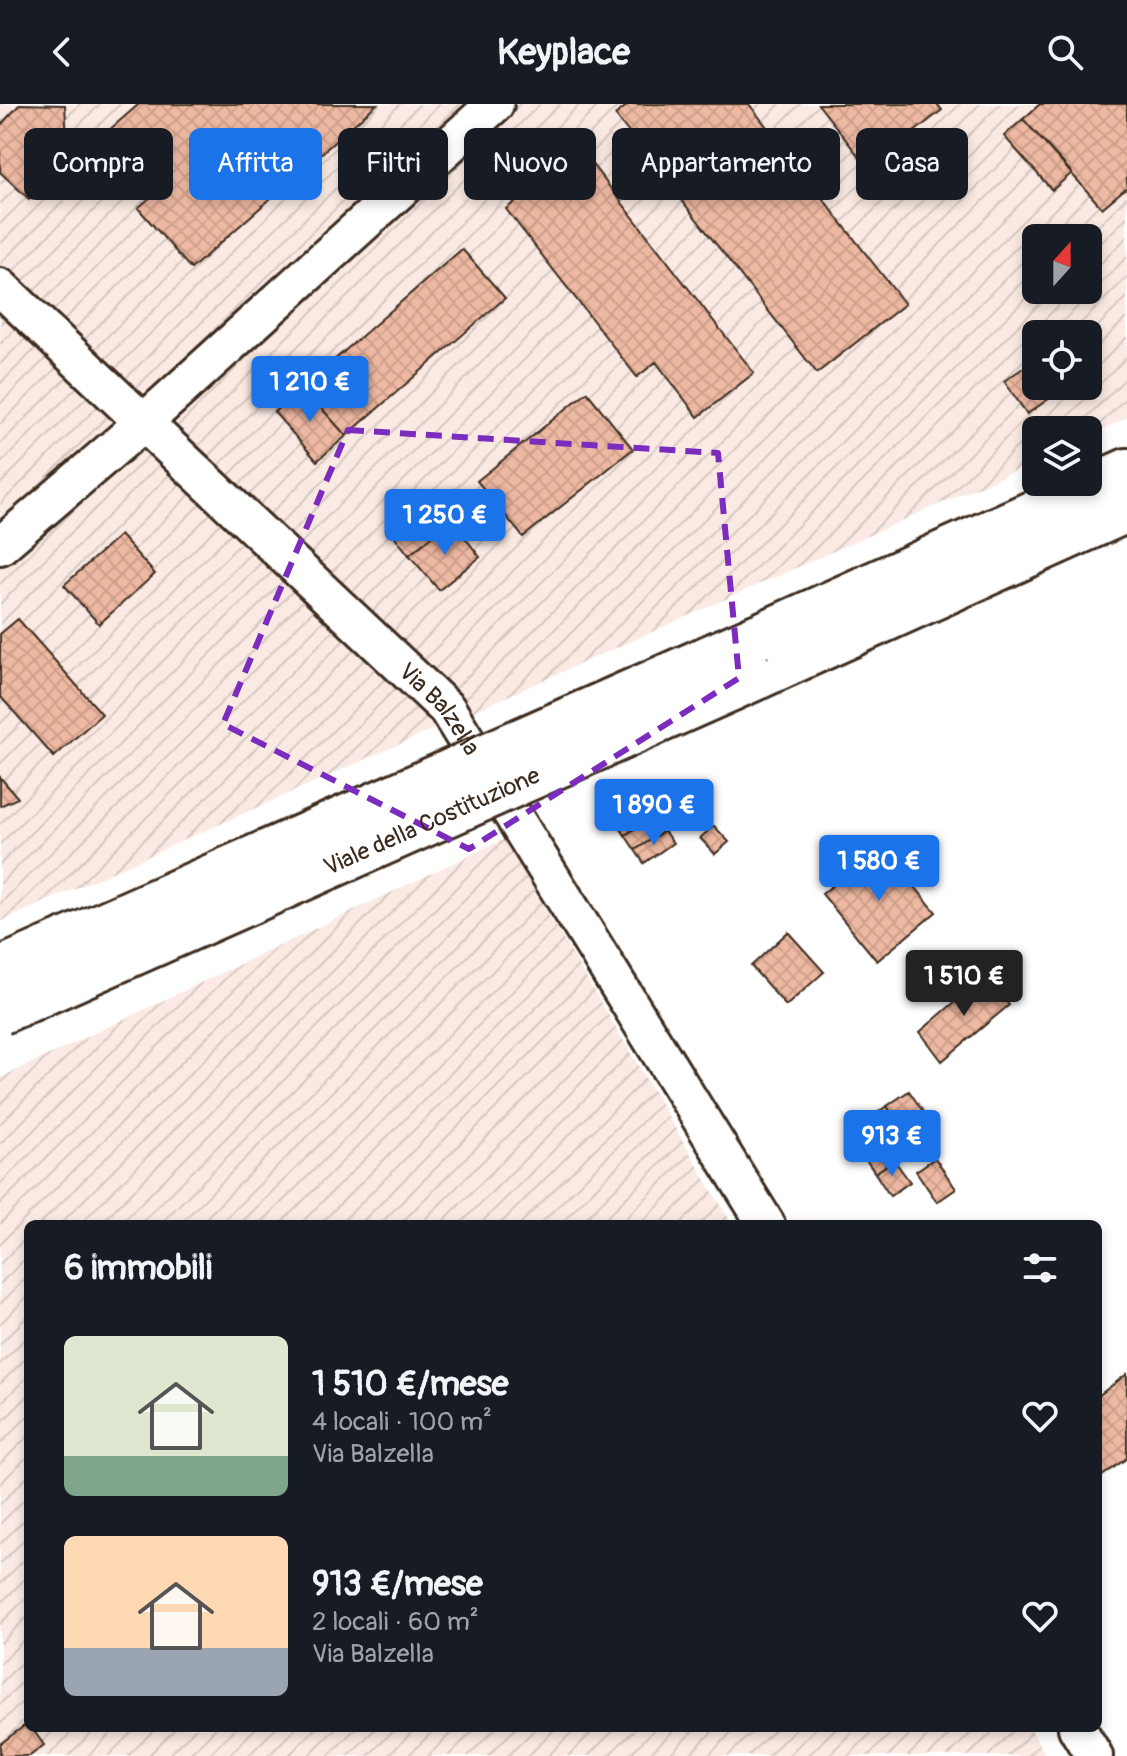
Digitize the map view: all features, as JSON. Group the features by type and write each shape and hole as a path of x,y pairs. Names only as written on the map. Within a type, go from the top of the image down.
{"highway":[{"name":"Viale della Costituzione","path":"0,1012 758,657 1127,471"},
{"name":"Viale della Costituzione","path":"0,970 758,657 1127,510"}],"street":[{"path":"0,546 143,423 495,104"},
{"name":"Via Balzella","path":"0,287 447,709 764,1220"},
{"path":"1079,1732 1094,1756"}],"highlighted area":[{"path":"348,430 718,453 739,678 469,849 223,724"}],"shaded area":[{"path":"0,104 1127,104 1127,417 1102,430 1102,416 1022,416 1022,467 0,922"},
{"path":"504,839 730,1220 24,1220 24,1732 1032,1732 1046,1756 0,1756 0,1078"}],"building":[{"path":"20,104 65,105 66,128 24,128 24,194 0,172 0,126"},
{"path":"139,104 377,104 350,128 338,128 338,139 322,153 322,128 189,128 189,200 269,200 191,269 138,208 147,200 173,200 173,128 111,128"},
{"path":"629,104 749,104 768,128 625,128 615,115"},
{"path":"818,104 937,104 942,110 919,128 856,128 856,153 840,128"},
{"path":"1040,104 1127,104 1127,187 1102,208 1023,119"},
{"path":"1023,119 1072,173 1052,190 1004,136"},
{"path":"596,169 612,190 612,200 620,200 754,373 698,417 656,362 637,377 506,209 517,200 596,200"},
{"path":"682,200 824,200 905,304 817,373"},
{"path":"462,249 505,298 346,436 303,387"},
{"path":"1022,369 1022,400 1047,400 1027,414 1004,381"},
{"path":"303,387 346,436 317,461 274,412"},
{"path":"587,392 633,449 523,537 477,481"},
{"path":"432,507 446,525 409,555 395,537"},
{"path":"446,525 454,535 459,530 480,557 439,590 409,555"},
{"path":"120,535 155,574 99,624 64,585"},
{"path":"18,619 102,714 54,757 0,696 0,634"},
{"path":"0,777 18,798 0,806"},
{"path":"639,794 654,816 625,835 611,814"},
{"path":"654,816 664,831 635,850 625,835"},
{"path":"714,826 729,842 715,854 700,838"},
{"path":"664,831 673,843 644,863 635,850"},
{"path":"881,846 936,912 877,961 822,894"},
{"path":"788,932 824,972 786,1006 751,966"},
{"path":"985,976 1009,1005 942,1061 920,1032"},
{"path":"909,1091 937,1132 914,1147 887,1106"},
{"path":"887,1106 914,1147 875,1173 848,1133"},
{"path":"935,1158 956,1189 937,1202 916,1171"},
{"path":"894,1160 910,1182 890,1196 875,1173"},
{"path":"1127,1374 1127,1458 1102,1476 1102,1393"},
{"path":"24,1726 24,1732 35,1732 44,1745 30,1756 0,1756 0,1744"}]}
